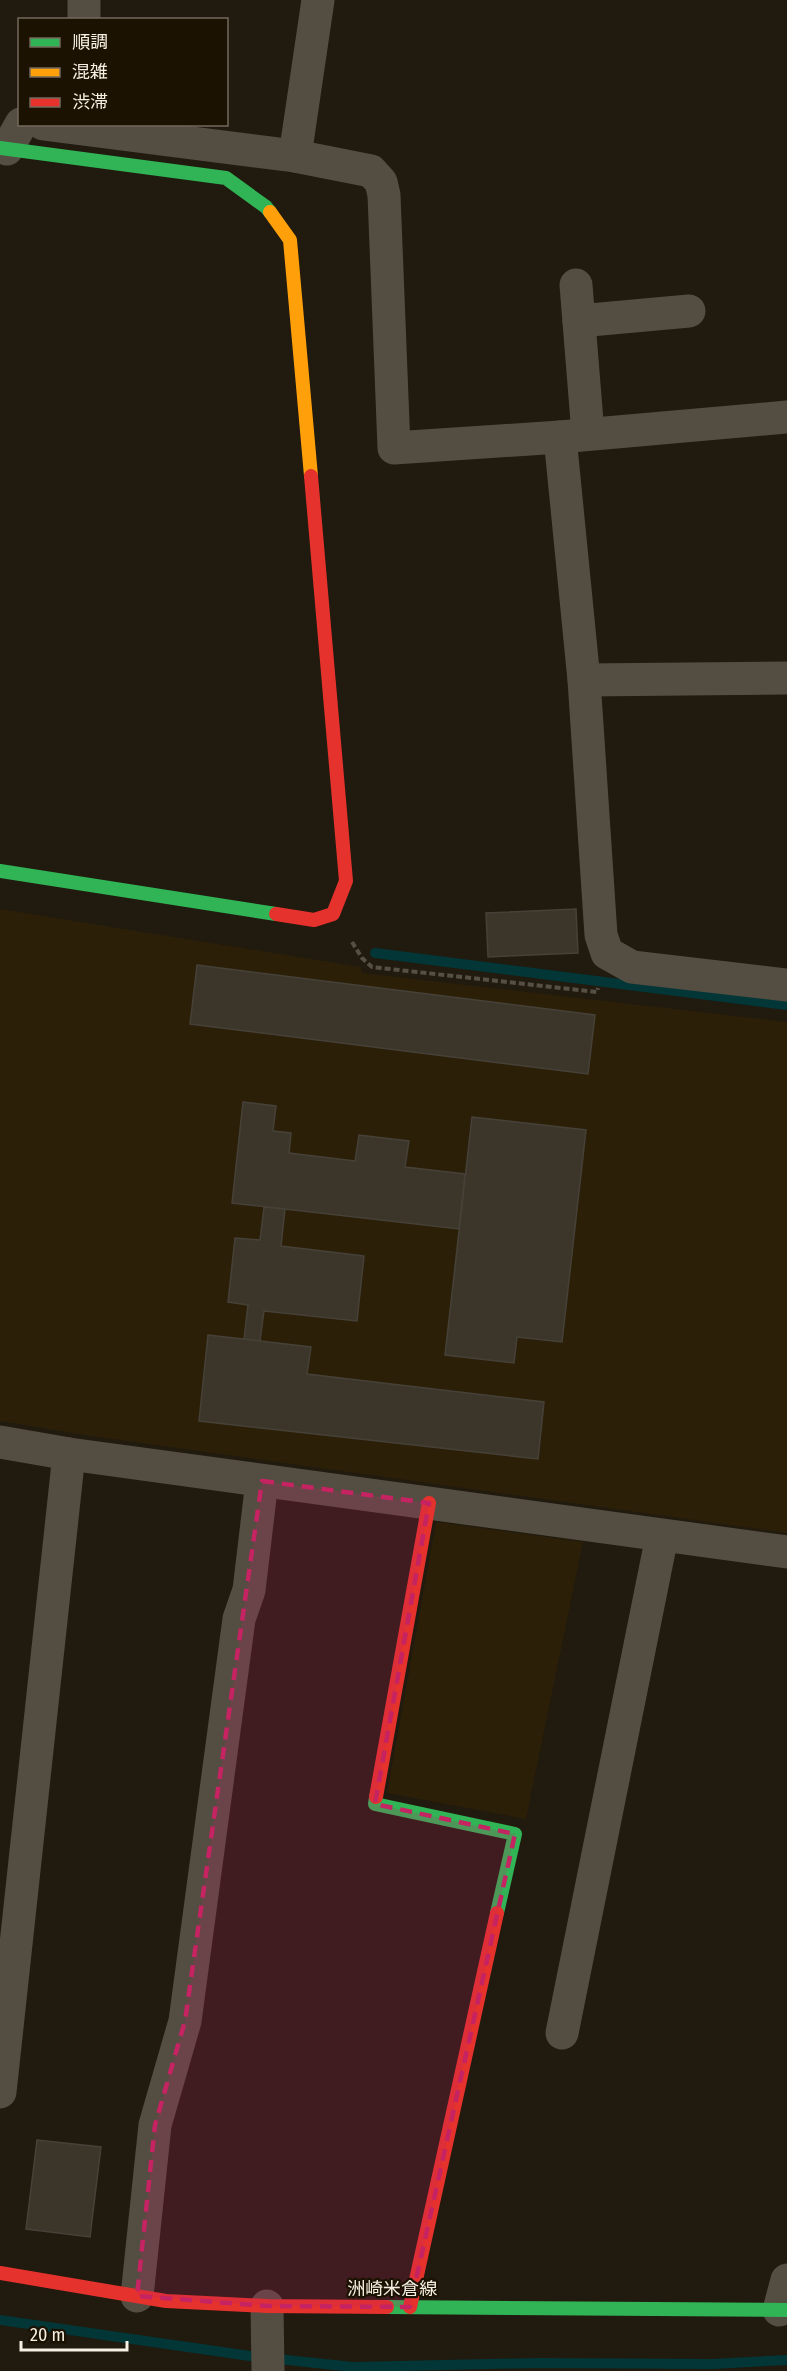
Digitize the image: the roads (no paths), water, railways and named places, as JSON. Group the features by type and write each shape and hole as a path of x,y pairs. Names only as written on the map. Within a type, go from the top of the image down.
{"street":[{"path":"84,0 84,18"},
{"path":"296,156 318,0"},
{"path":"87,127 296,156 371,171 381,182 394,448 574,436 787,417"},
{"path":"0,872 314,920 333,914 346,881 290,240 266,207 226,178 9,140"},
{"path":"576,285 579,321 574,436 584,680 602,935 607,953 632,967 787,985"},
{"path":"579,321 689,311"},
{"path":"584,680 787,678"},
{"path":"0,1442 262,1481 787,1552"},
{"path":"0,2092 69,1454"},
{"path":"137,2296 155,2125 185,2021 240,1619 249,1590 262,1481"},
{"path":"410,2307 515,1834 375,1804 429,1503"},
{"path":"562,2033 662,1536"},
{"name":"洲崎米倉線","path":"0,2273 166,2301 267,2306 410,2307 784,2300"},
{"path":"267,2306 268,2363"}],"waterway":[{"path":"375,953 787,1005"},
{"path":"0,2320 250,2356 353,2367 537,2363 713,2364 787,2360"}]}
